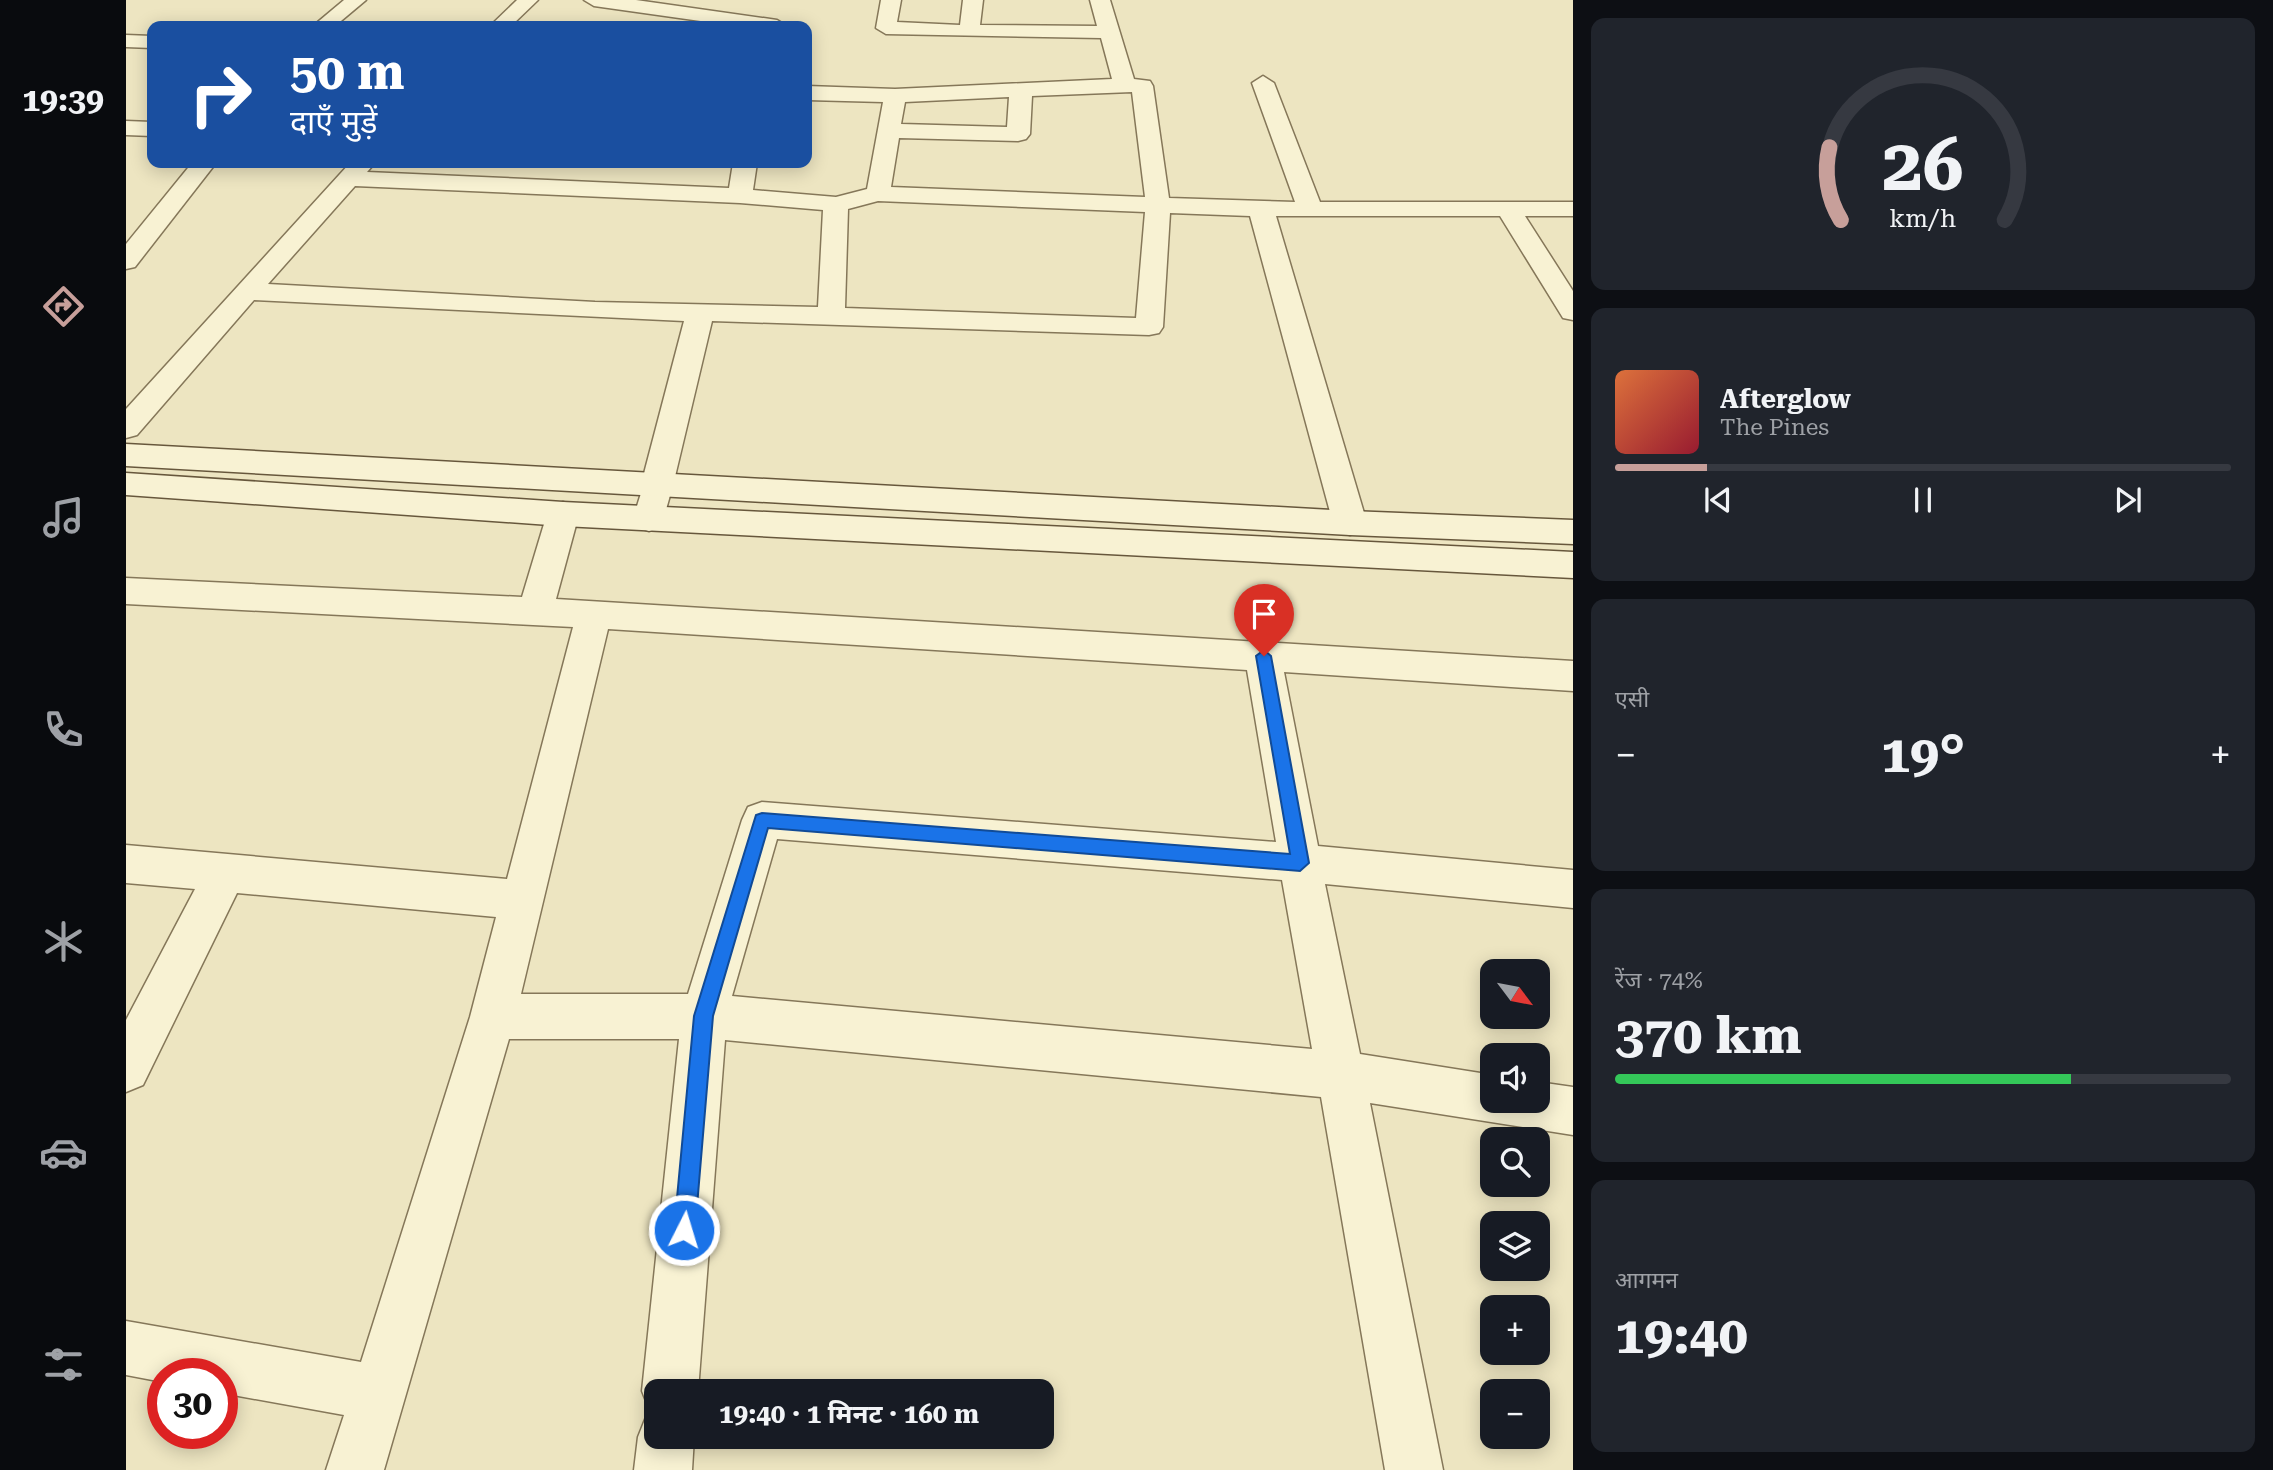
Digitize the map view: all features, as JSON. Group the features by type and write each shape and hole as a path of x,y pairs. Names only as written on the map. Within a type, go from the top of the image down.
{"street":[{"path":"329,21 356,0"},
{"path":"505,21 528,0"},
{"path":"594,0 676,5 753,21"},
{"path":"891,0 886,28 1109,32"},
{"path":"969,31 973,0"},
{"path":"1100,0 1125,85"},
{"path":"126,41 147,42"},
{"path":"1262,83 1311,209"},
{"path":"247,292 700,313 1149,327 1158,205 1142,86 895,96 812,93"},
{"path":"889,131 1018,134 1021,90"},
{"path":"878,194 895,96"},
{"path":"126,128 147,129"},
{"path":"126,261 136,234 199,168"},
{"path":"740,196 744,168"},
{"path":"126,428 357,171 836,204 878,194 1261,209 1573,209"},
{"path":"831,316 836,204"},
{"path":"1261,209 1350,523"},
{"path":"1508,209 1573,312"},
{"path":"649,519 700,313"},
{"path":"126,455 1350,523 1573,532"},
{"path":"126,484 649,519 1573,565"},
{"path":"535,611 563,514"},
{"path":"126,591 535,611 1573,676"},
{"path":"355,1470 493,1017 594,615"},
{"path":"1264,656 1300,863 1381,1277 1414,1470"},
{"path":"671,1379 704,1016 762,820 1300,863 1573,889"},
{"path":"126,864 522,900"},
{"path":"126,1068 225,873"},
{"path":"493,1017 704,1016 1342,1075 1480,1097"},
{"path":"1550,1108 1573,1111"},
{"path":"126,1348 378,1393"},
{"path":"663,1470 665,1449"}],"route":[{"path":"684,1230 704,1016 762,820 1300,863 1264,656"}]}
